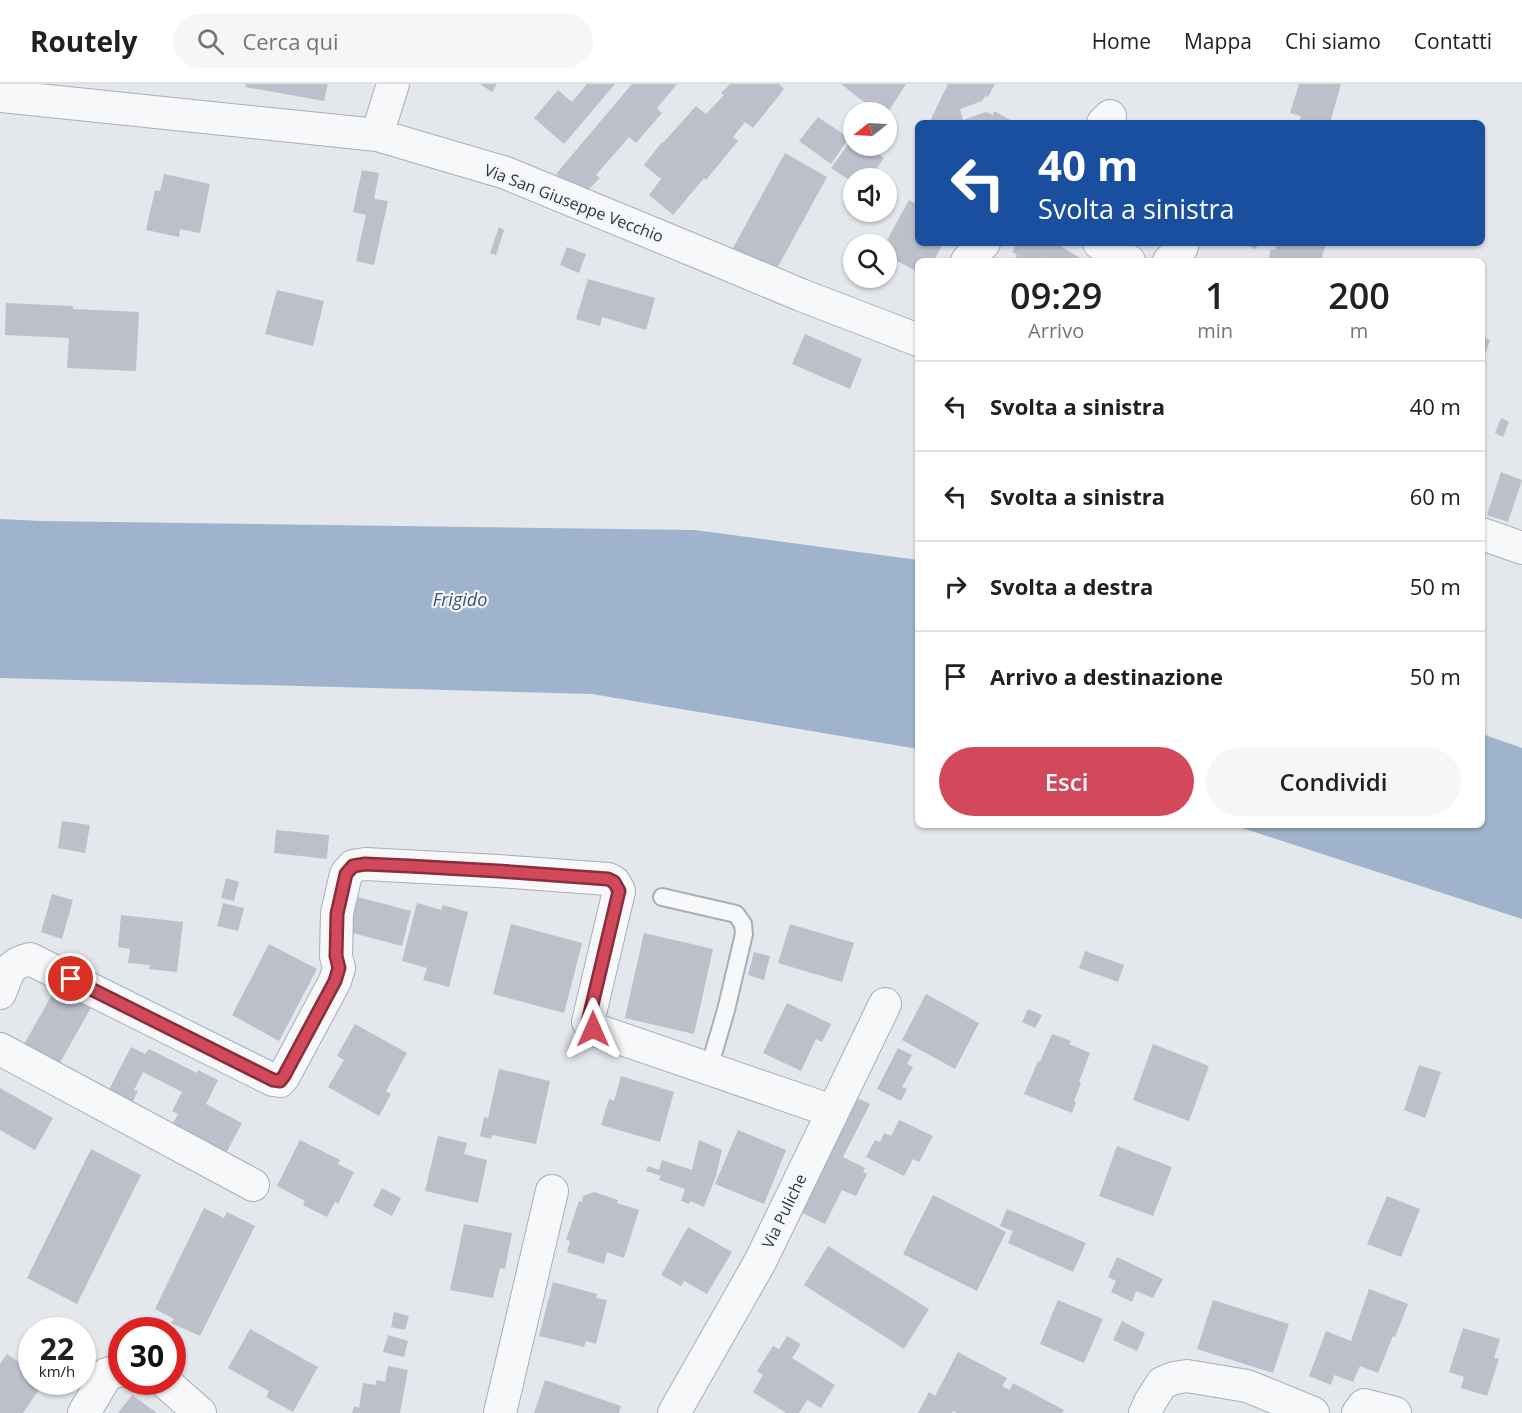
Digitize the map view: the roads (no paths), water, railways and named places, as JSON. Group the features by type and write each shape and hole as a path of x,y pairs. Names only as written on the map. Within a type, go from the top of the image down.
{"street":[{"path":"377,135 393,84"},
{"name":"Via San Giuseppe Vecchio","path":"0,96 377,135 506,173 801,296 914,332"},
{"path":"969,258 981,246"},
{"path":"1104,246 1124,258"},
{"path":"1172,258 1182,246"},
{"path":"1485,535 1522,548"},
{"path":"0,993 10,969 19,962 30,959 273,1080 280,1081 335,981 339,968 336,956 337,914 346,874 353,866 365,864 608,879 614,882 619,891 588,1022 593,1029 832,1111"},
{"name":"Via Puliche","path":"675,1413 760,1262 885,1004"},
{"path":"0,1049 253,1185"},
{"path":"500,1413 552,1191"},
{"path":"84,1413 108,1374"},
{"path":"1145,1413 1162,1383 1187,1376 1247,1386 1313,1413"},
{"path":"180,1395 200,1413"},
{"path":"1358,1413 1364,1405 1395,1413"}],"lane":[{"path":"662,897 736,914 743,924 744,934 709,1068"}],"water":[{"name":"Frigido","path":"0,519 695,530 915,560 915,748 592,694 0,678"},
{"path":"1485,735 1522,748 1522,919 1242,828 1485,828"}]}
